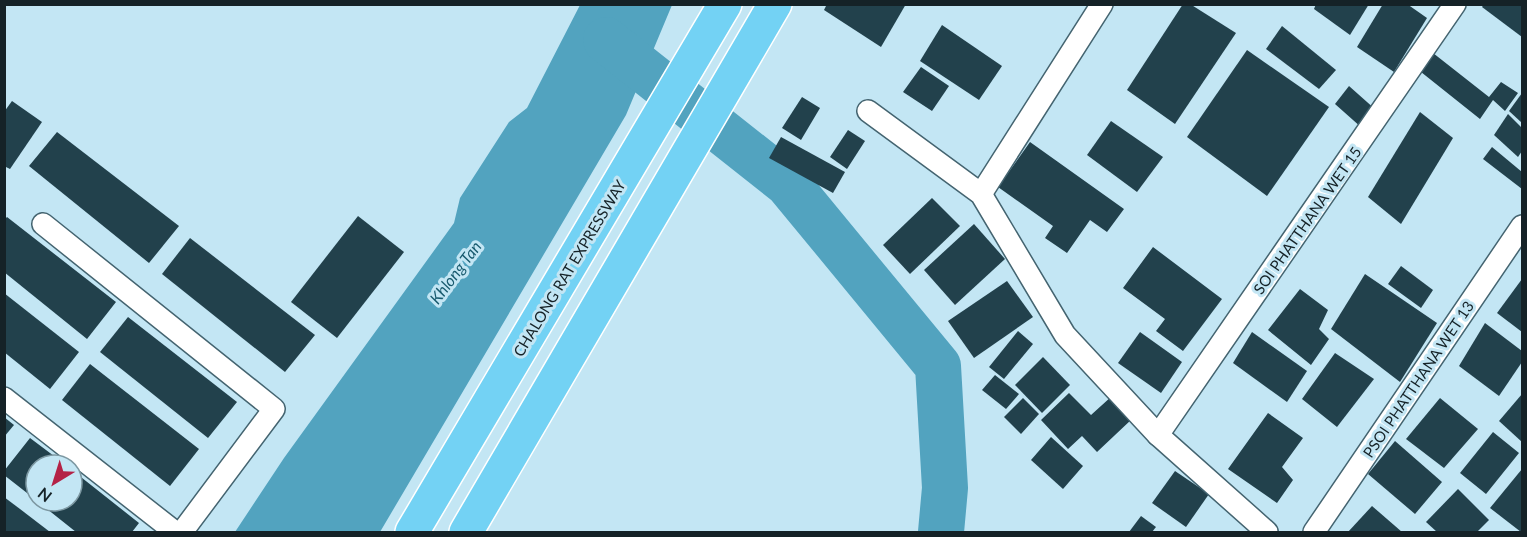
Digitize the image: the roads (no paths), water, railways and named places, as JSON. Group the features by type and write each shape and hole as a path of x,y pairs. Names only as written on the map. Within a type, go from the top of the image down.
{"highway":[{"name":"CHALONG RAT EXPRESSWAY","path":"412,532 725,4"},
{"path":"466,532 775,4"}],"street":[{"path":"981,194 1102,4"},
{"name":"SOI PHATTHANA WET 15","path":"1158,435 1455,4"},
{"path":"868,111 981,194 1065,335 1158,435 1267,532"},
{"path":"43,224 274,409 182,532"},
{"name":"PSOI PHATTHANA WET 13","path":"1314,532 1522,226"},
{"path":"4,398 175,532"}],"water":[{"name":"Khlong Tan","path":"580,5 672,5 626,115 380,532 235,532 284,458 454,223 460,198 509,122 527,108"}],"waterway":[{"path":"606,40 788,184 938,366 945,488 941,532"}]}
